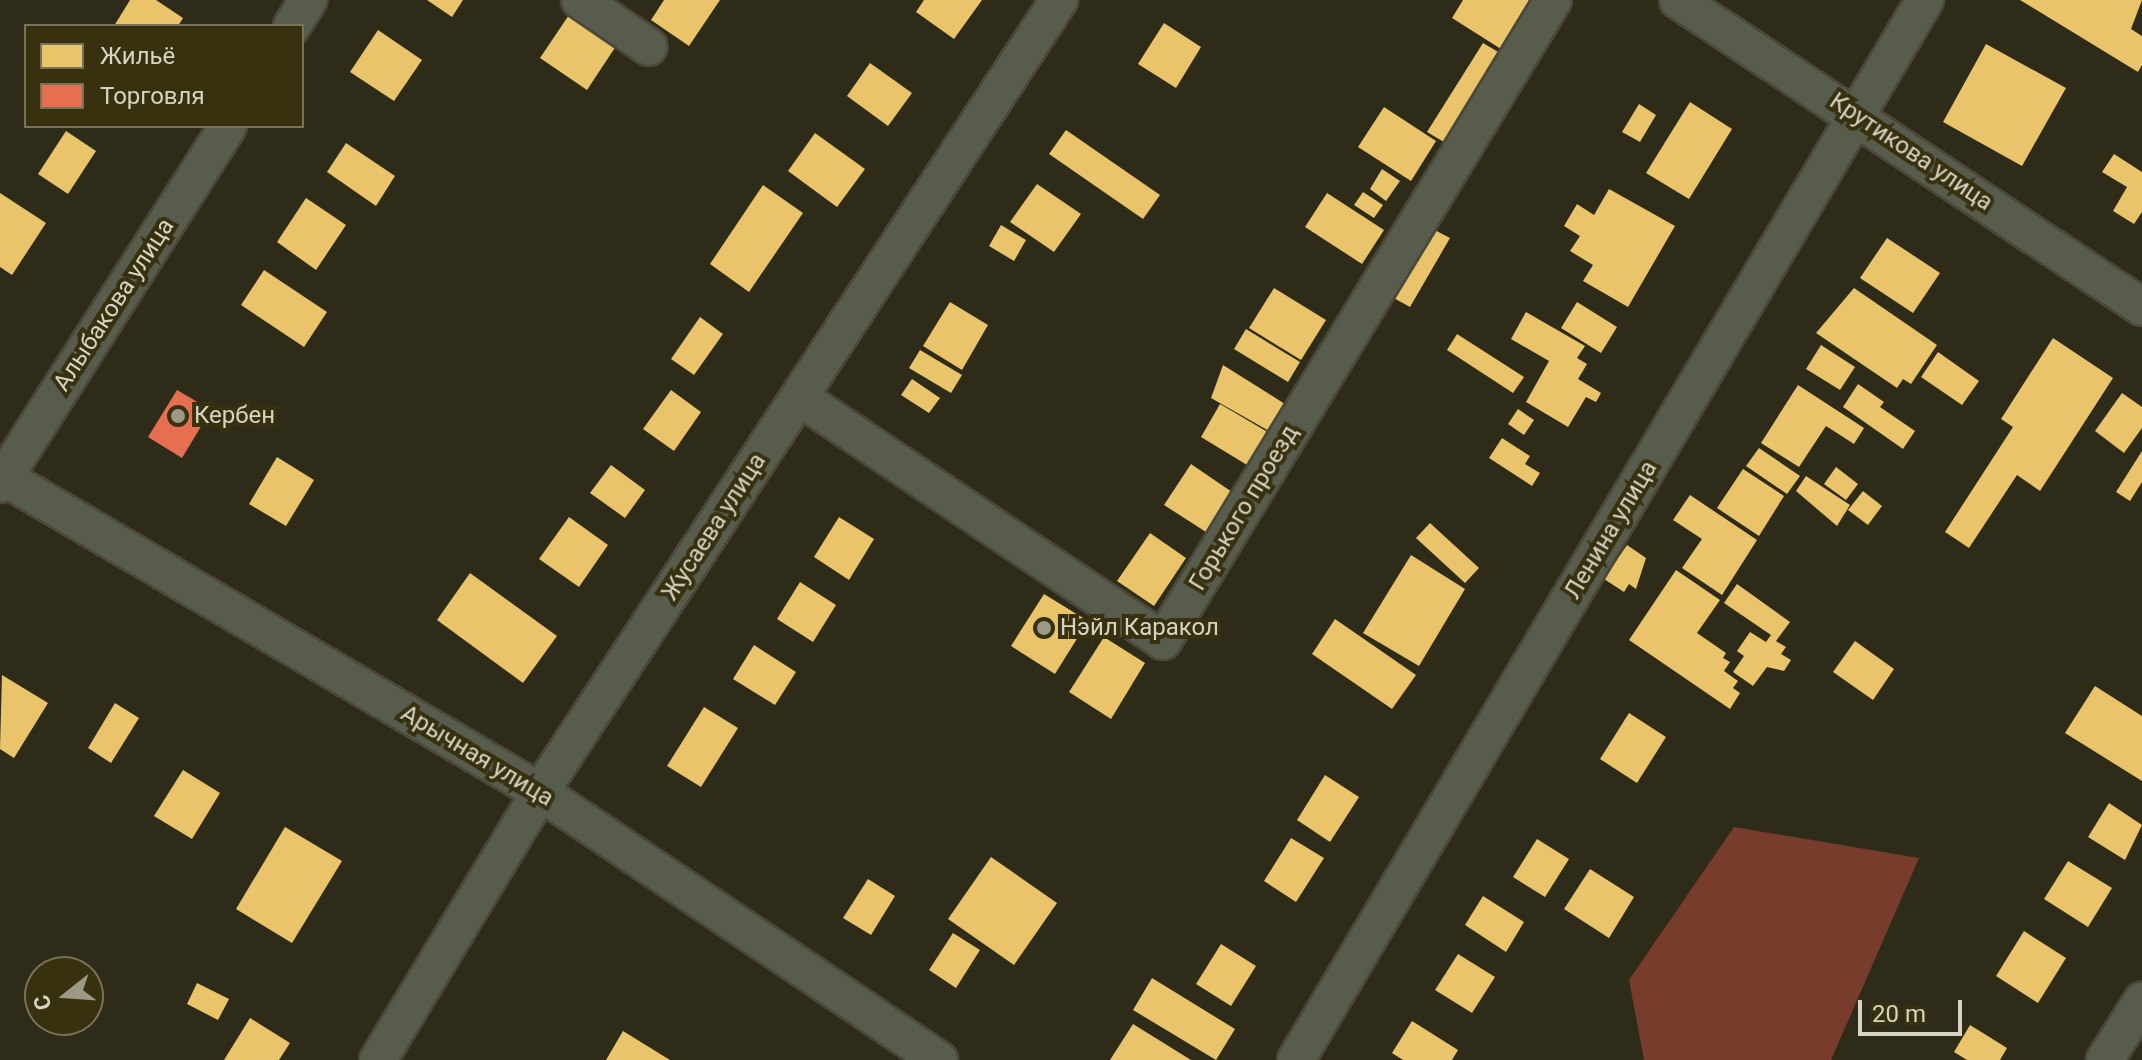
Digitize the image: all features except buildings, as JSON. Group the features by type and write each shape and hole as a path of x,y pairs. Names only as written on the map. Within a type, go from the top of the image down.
{"street":[{"path":"293,24 308,0"},
{"path":"580,0 649,47"},
{"name":"Жусаева улица","path":"378,1060 540,792 1059,0"},
{"name":"Горького проезд","path":"799,397 1163,641 1553,0"},
{"name":"Крутикова улица","path":"1678,0 1857,115 2142,307"},
{"name":"Ленина улица","path":"1296,1060 1925,0"},
{"name":"Алыбакова улица","path":"1,478 227,128"},
{"name":"Арычная улица","path":"1,478 540,792 939,1060"},
{"path":"2105,1060 2142,1001"}],"shaded area":[{"path":"1734,827 1919,858 1831,1060 1644,1060 1629,980"}],"place":[{"name":"Кербен","path":"178,416"},
{"name":"Нэйл Каракол","path":"1044,628"}]}
